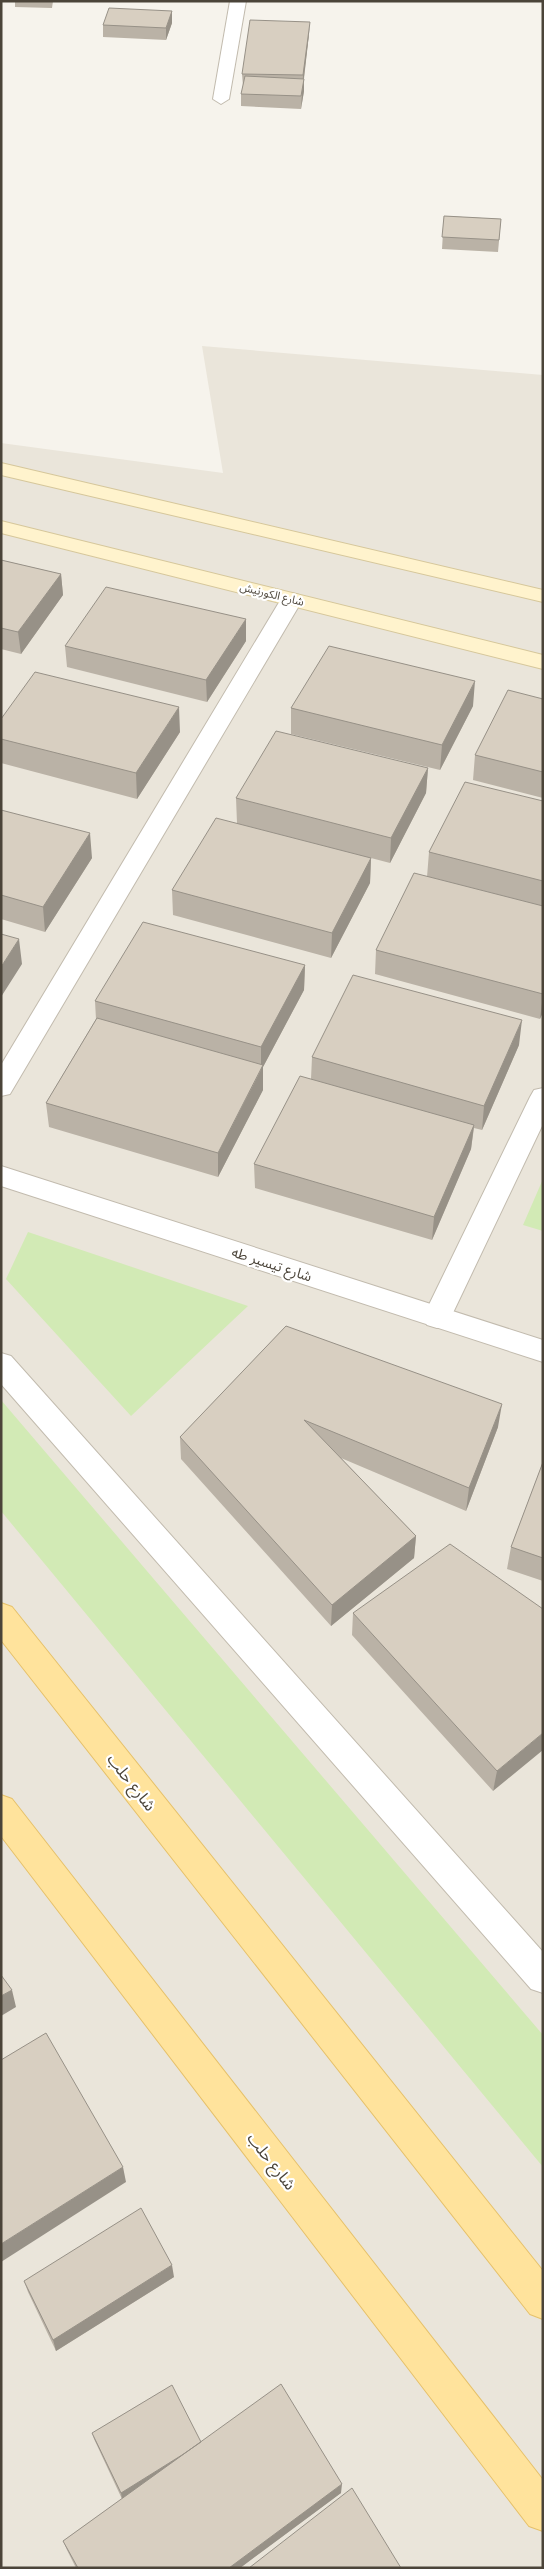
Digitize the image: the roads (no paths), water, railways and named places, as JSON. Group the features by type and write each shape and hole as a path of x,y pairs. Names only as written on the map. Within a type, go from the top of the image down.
{"main road":[{"path":"1,469 543,596"},
{"name":"شارع الكورنيش","path":"1,526 543,662"},
{"name":"شارع حلب","path":"1,1616 543,2301"},
{"name":"شارع حلب","path":"1,1810 543,2512"}],"street":[{"path":"221,99 238,1"},
{"path":"1,1087 292,599"},
{"path":"437,1317 543,1097"},
{"name":"شارع تيسير طه","path":"1,1176 543,1351"},
{"path":"1,1364 543,1977"}]}
